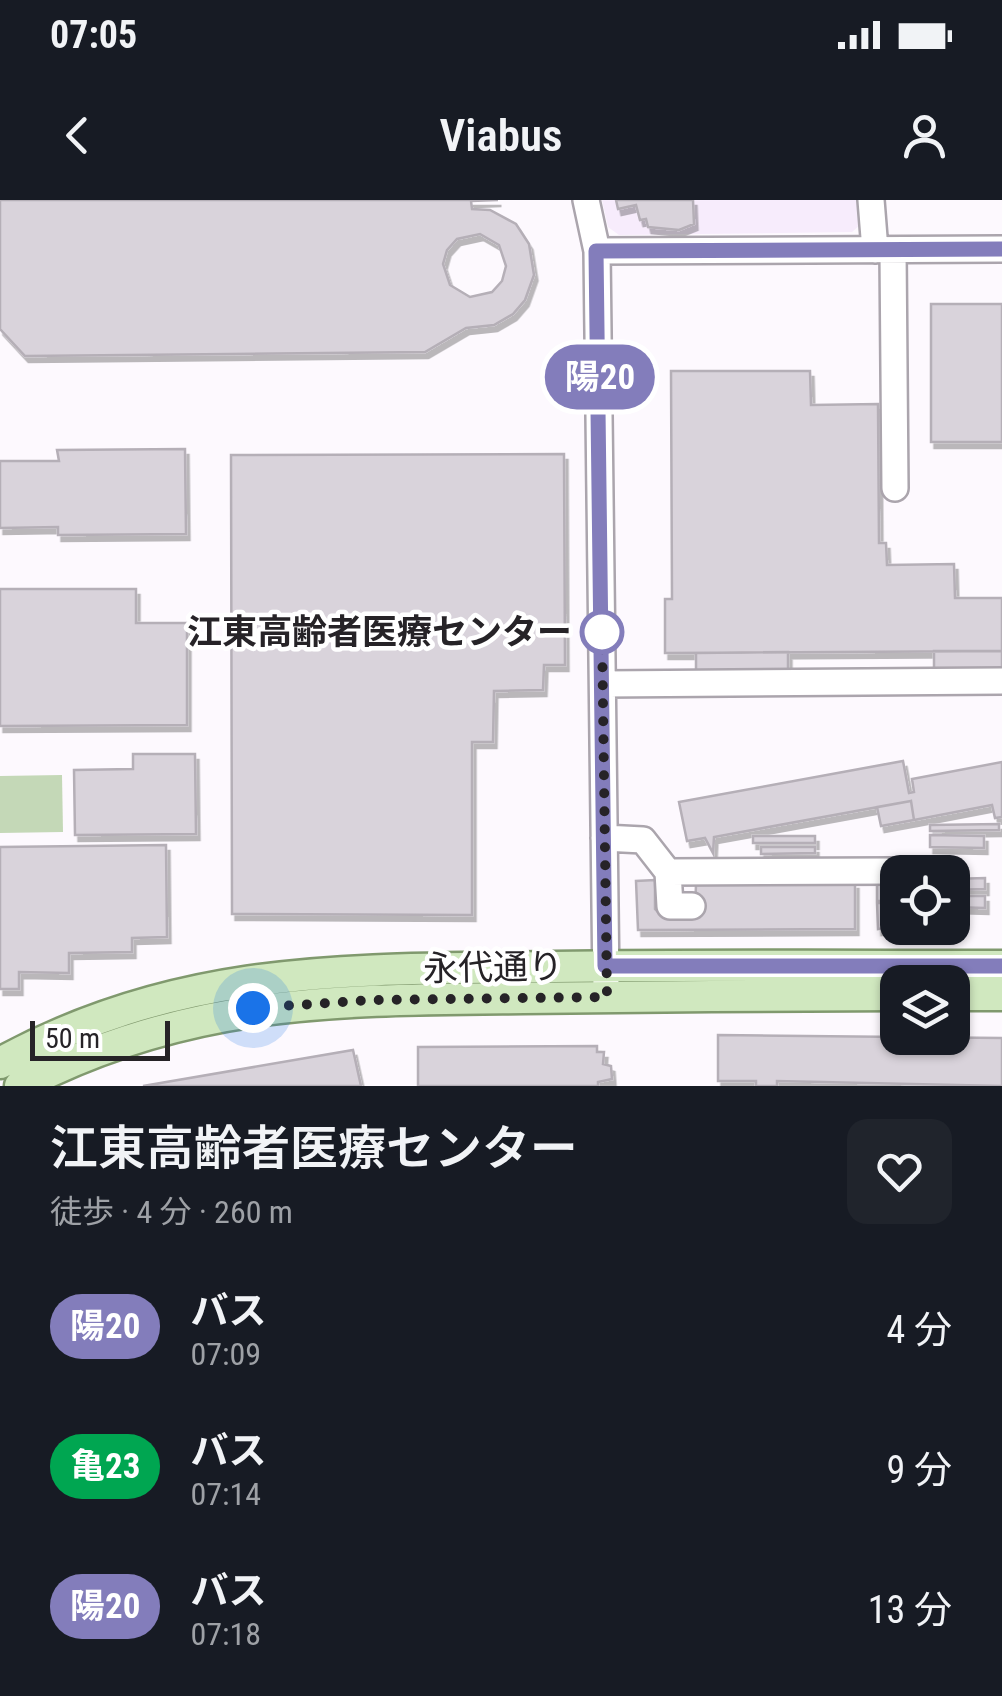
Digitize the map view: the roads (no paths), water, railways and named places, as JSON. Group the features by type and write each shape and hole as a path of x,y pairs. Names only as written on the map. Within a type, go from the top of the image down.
{"main road":[{"name":"永代通り","path":"0,1063 128,1008 208,985 254,978 371,970 605,966 1002,966"},
{"path":"970,995 1002,995"},
{"name":"永代通り","path":"20,1086 78,1059 172,1025 253,1008 372,1000 880,996"}],"street":[{"path":"586,200 596,251 607,997"},
{"path":"871,200 884,250 895,488"},
{"path":"596,251 1002,249"},
{"path":"603,684 1002,681"},
{"path":"604,838 642,840 668,872 670,906 692,906"},
{"path":"668,872 880,871"}],"place":[{"name":"江東高齢者医療センター","path":"602,632"}]}
